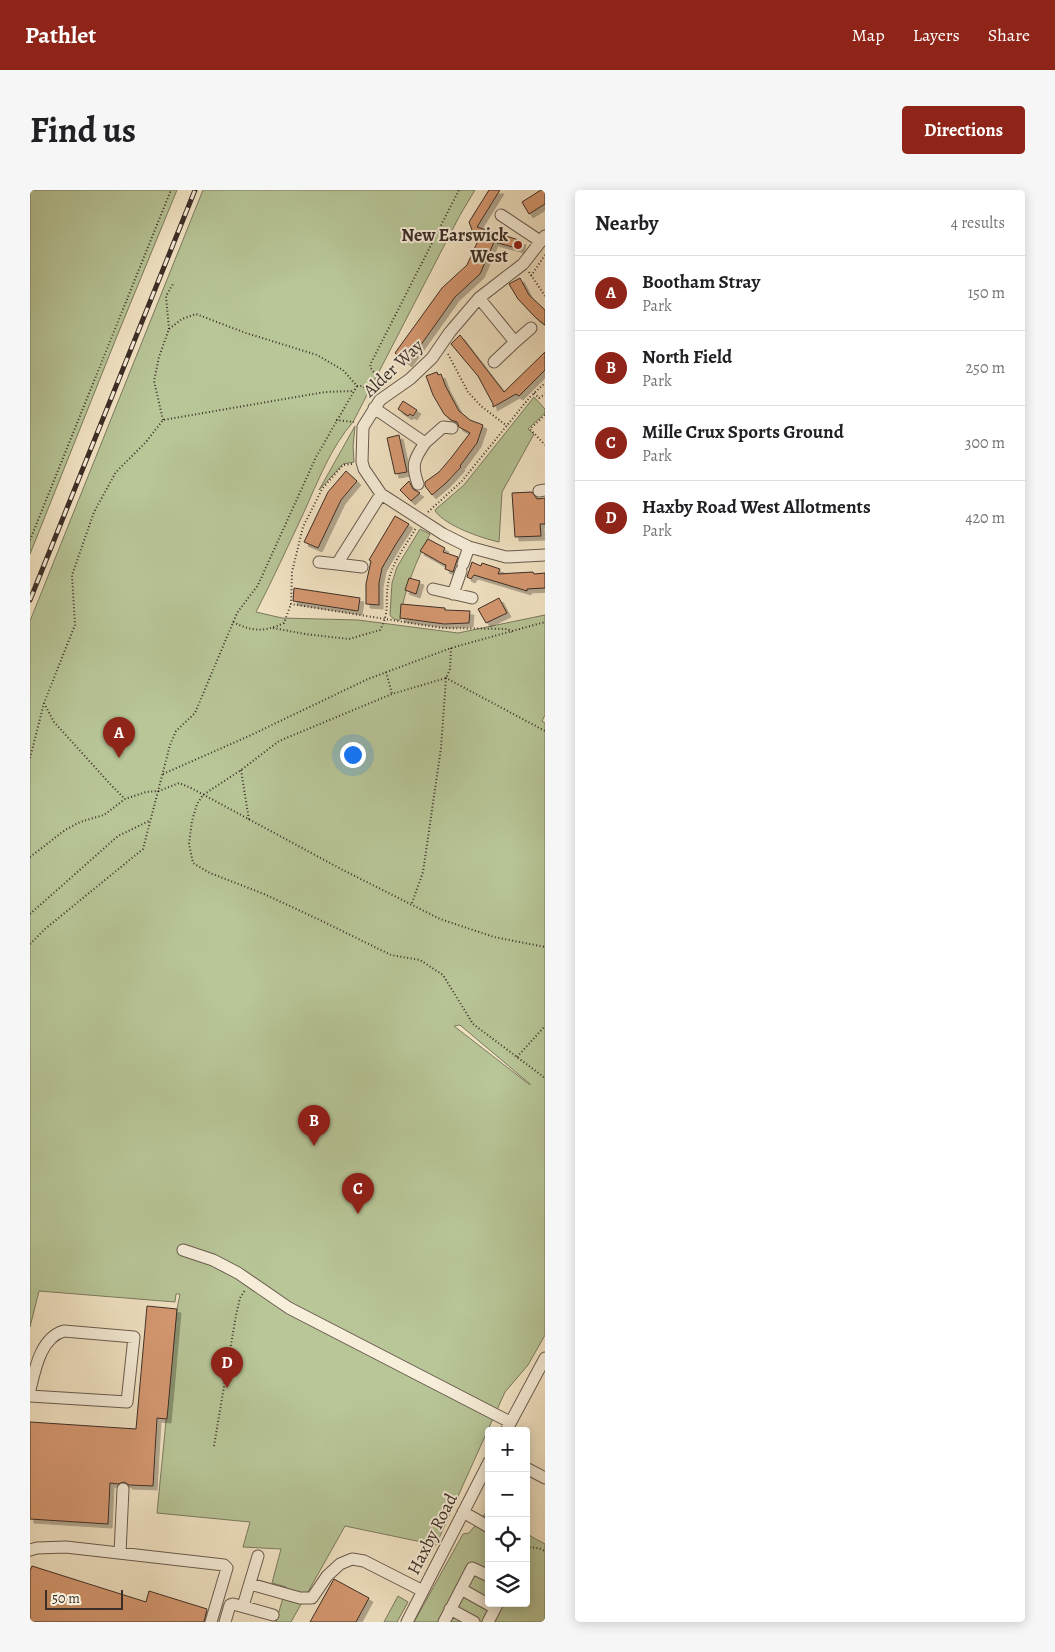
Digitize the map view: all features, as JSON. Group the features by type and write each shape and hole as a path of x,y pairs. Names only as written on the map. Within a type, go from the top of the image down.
{"street":[{"path":"501,215 543,239"},
{"name":"Alder Way","path":"543,239 523,264 479,298 432,358 410,379 381,401 363,427 362,462 364,470 381,494 421,521 468,547 506,557 545,555"},
{"path":"479,298 515,342"},
{"path":"494,362 531,328"},
{"path":"381,401 425,443"},
{"path":"418,484 414,472 415,457 425,443 443,427 452,428"},
{"path":"337,564 381,494"},
{"path":"453,594 468,547"},
{"path":"319,562 362,567"},
{"path":"433,589 472,598"},
{"path":"183,1250 213,1260 238,1273 289,1308 508,1426 545,1358"},
{"path":"30,1390 45,1345 50,1338 59,1332 134,1337 128,1402 30,1396"},
{"name":"Haxby Road","path":"407,1622 485,1470"},
{"path":"530,1470 545,1478"},
{"path":"120,1553 123,1489"},
{"path":"463,1512 485,1525"},
{"path":"30,1550 66,1547 224,1565 226,1568 211,1622"},
{"path":"243,1606 258,1556"},
{"path":"250,1584 300,1598 312,1598 318,1592 327,1576 340,1564 352,1558 364,1560 424,1591"},
{"path":"444,1622 472,1568 485,1574"},
{"path":"461,1589 485,1600"},
{"path":"225,1622 230,1605 233,1604 273,1615"},
{"path":"488,1622 496,1607"},
{"path":"450,1609 474,1622"}],"path":[{"path":"30,540 171,190"},
{"path":"381,401 370,367 371,363 459,190"},
{"path":"531,276 545,255"},
{"path":"523,264 545,296"},
{"path":"163,420 154,381 159,357 169,329 166,296 173,284"},
{"path":"169,329 182,319 196,314 317,355 343,370 357,386 362,386 381,401"},
{"path":"442,344 468,392 507,426"},
{"path":"273,628 349,639 380,630 386,619 388,583 394,566 421,521 431,508 462,480 534,393 545,383"},
{"path":"30,944 45,929 143,849 170,744 176,731 195,713 237,613 258,584 316,457 357,386"},
{"path":"30,758 44,703 75,625 72,575 94,512 116,472 146,442 163,420 326,392 354,391"},
{"path":"534,393 539,398 545,394"},
{"path":"545,415 530,429 545,445"},
{"path":"336,420 353,422 363,427"},
{"path":"233,622 247,629 262,630 273,628 284,623 291,604"},
{"path":"386,619 442,628 508,629 512,632"},
{"path":"163,774 249,736 368,679 451,648 545,622"},
{"path":"412,904 423,872 441,748 446,678 450,669 451,648"},
{"path":"386,672 392,694"},
{"path":"545,731 446,678 392,694 280,741 242,770 203,795 197,804 188,844 193,863 210,873 264,894 390,955 420,960 443,975 473,1024 545,1078"},
{"path":"44,703 54,722 110,785 125,799"},
{"path":"242,770 249,820"},
{"path":"30,857 65,830 80,822 104,815 125,799 146,792 159,791 179,783 341,869 440,918 494,937 545,947"},
{"path":"30,914 118,836 150,820"},
{"path":"517,1057 545,1026"},
{"path":"214,1446 240,1298 244,1290 253,1284"},
{"path":"530,1547 545,1551"}],"green space":[{"path":"30,190 177,190 30,554"},
{"path":"203,190 475,190 460,215 353,422 338,442 326,465 256,612 282,618 358,620 458,633 545,615 545,715 542,721 545,723 545,1335 528,1365 505,1392 489,1427 485,1427 485,1436 436,1545 345,1526 291,1622 276,1622 286,1587 272,1583 281,1549 243,1547 250,1522 157,1513 180,1294 176,1294 175,1302 39,1291 30,1327 30,621","holes":["460,1025 530,1085 454,1026"]},
{"path":"534,397 545,409 545,413 528,429 534,434 502,492 499,542 464,531 447,522 435,511 436,509 464,485"},
{"path":"355,426 354,462 343,464 319,490"},
{"path":"420,529 430,534 411,576 404,597 400,620 390,615 392,583 397,567"},
{"path":"485,1514 485,1607 530,1607 530,1535 545,1544 545,1622 414,1622 463,1534 469,1533"},
{"path":"398,1596 408,1602 397,1622 384,1622"}],"building":[{"path":"489,190 500,190 477,227 522,241 520,249 494,242 480,274 455,297 408,363 395,353 442,288 467,265 477,243 469,222"},
{"path":"541,190 545,190 545,204 529,214 522,202"},
{"path":"520,278 529,295 545,310 545,325 518,299 509,284"},
{"path":"460,335 504,392 545,352 545,370 519,396 516,394 493,407 478,376 451,344"},
{"path":"437,372 438,375 441,374 459,411 470,420 483,425 477,443 461,467 432,495 425,486 425,482 439,472 470,433 459,427 457,422 444,414 433,395 426,376"},
{"path":"403,401 417,410 413,416 410,414 408,416 398,409"},
{"path":"399,435 407,472 395,474 387,438"},
{"path":"346,471 357,481 341,500 318,548 304,542 328,492"},
{"path":"409,481 413,489 420,493 411,501 400,490"},
{"path":"532,492 537,499 545,498 545,524 540,524 541,536 515,537 512,493"},
{"path":"395,516 409,524 382,568 379,583 379,605 366,604 366,584 371,561 369,560"},
{"path":"428,539 445,548 443,552 458,557 453,572 445,569 446,565 420,551"},
{"path":"472,562 481,566 482,563 500,569 498,574 545,573 545,588 527,589 527,591 474,575 471,579 467,577"},
{"path":"409,578 420,581 416,594 405,590"},
{"path":"294,588 360,598 358,611 293,601"},
{"path":"499,598 507,613 486,623 478,609"},
{"path":"401,604 445,608 445,610 470,611 469,623 444,624 400,618"},
{"path":"147,1306 177,1309 167,1419 157,1418 153,1486 129,1485 124,1482 118,1484 110,1483 108,1524 30,1519 30,1422 136,1429"},
{"path":"32,1566 146,1602 149,1591 207,1609 204,1622 30,1622 30,1571"},
{"path":"334,1579 369,1598 356,1622 310,1622"}],"railway":[{"path":"30,600 195,190"}],"place":[{"name":"New Earswick West","path":"518,245"},
{"name":"Bootham Stray","path":"119,758"},
{"name":"North Field","path":"314,1146"},
{"name":"Mille Crux Sports Ground","path":"358,1214"},
{"name":"Haxby Road West Allotments","path":"227,1388"}]}
